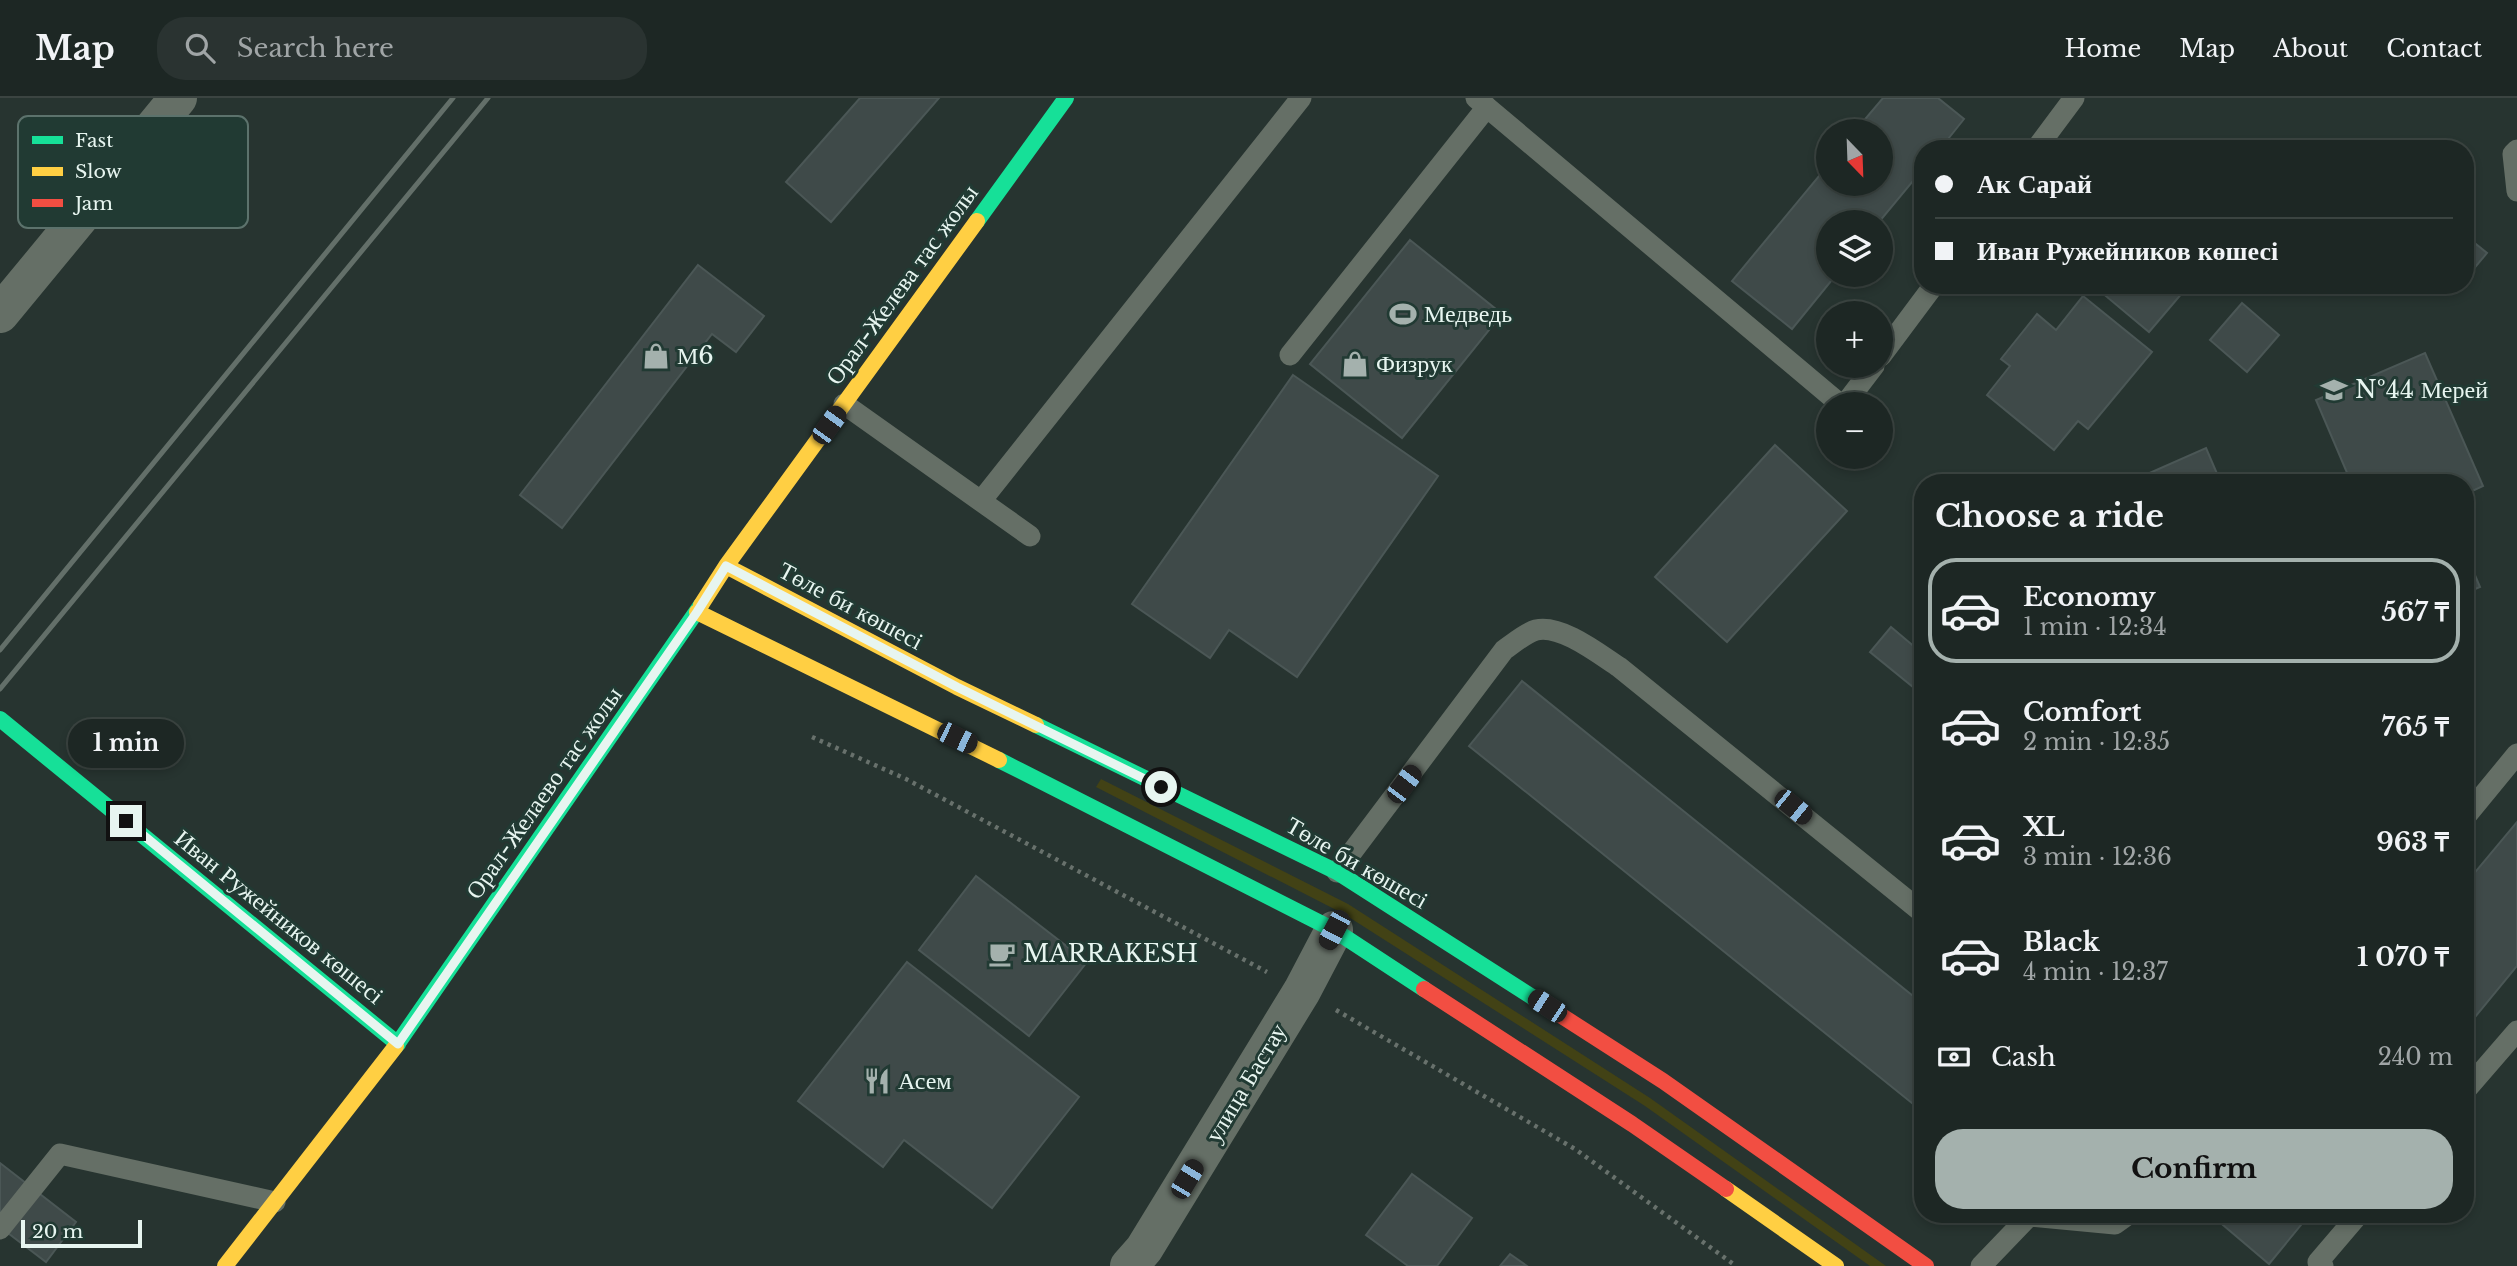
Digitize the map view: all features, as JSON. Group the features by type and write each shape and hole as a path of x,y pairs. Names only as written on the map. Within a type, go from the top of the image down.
{"main road":[{"name":"Орал-Желева тас жолы","path":"726,566 1066,98"},
{"name":"Орал-Желаево тас жолы","path":"230,1264 398,1044 697,612 726,566"},
{"name":"Төле би көшесі","path":"726,566 957,687 1337,872 1663,1081 1926,1266"},
{"path":"697,612 1079,798 1334,930 1632,1124 1836,1266"},
{"name":"Иван Ружейников көшесі","path":"0,719 398,1044"}],"street":[{"path":"163,116 178,98"},
{"path":"0,313 70,228"},
{"name":"улица Бастау","path":"1129,1266 1144,1250 1302,991 1334,930"}],"lane":[{"path":"981,501 1301,98"},
{"path":"2043,140 2074,98"},
{"path":"1290,355 1481,102 1828,392"},
{"path":"2517,150 2513,154 2517,191"},
{"path":"1893,340 1927,294"},
{"path":"1852,392 1864,378"},
{"path":"844,404 1030,536"},
{"path":"1337,872 1504,650 1535,630 1552,630 1581,642 1619,667 1914,906"},
{"path":"2474,806 2517,754"},
{"path":"2474,1081 2517,1031"},
{"path":"0,1229 60,1154 275,1202"},
{"path":"1981,1266 2022,1223"},
{"path":"2323,1266 2318,1262 2351,1223"}],"shaded area":[{"path":"1101,779 1348,904 1650,1098 1886,1266 1870,1266 1645,1106 1344,914 1096,787"}],"building":[{"path":"860,98 939,98 831,222 786,182"},
{"path":"1883,98 1938,98 1964,119 1947,140 1914,140 1914,180 1889,210 1816,210 1816,287 1826,287 1792,329 1732,281 1816,180 1816,196 1894,196 1894,119 1865,119"},
{"name":"Медведь","path":"1410,240 1502,314 1402,438 1310,364"},
{"path":"2474,242 2487,253 2474,268"},
{"path":"698,265 764,316 736,352 712,334 562,528 520,495"},
{"path":"2103,294 2181,294 2149,332"},
{"path":"2083,296 2152,352 2088,429 2078,421 2054,450 1987,395 2010,366 2001,359 2037,314 2056,330"},
{"path":"2242,303 2279,335 2247,372 2210,340"},
{"path":"2425,353 2483,486 2474,490 2474,474 2348,474 2316,400"},
{"path":"1293,375 1438,476 1297,677 1229,630 1210,658 1132,604"},
{"path":"1775,445 1847,511 1727,642 1655,577"},
{"path":"2206,448 2217,474 2147,474"},
{"path":"2474,573 2480,587 2474,590"},
{"path":"1891,627 1914,646 1913,687 1870,652"},
{"path":"1522,681 1914,997 1914,1105 1469,746"},
{"path":"2517,822 2517,966 2474,1018 2474,873"},
{"path":"976,876 1087,962 1029,1036 919,950"},
{"path":"907,962 1079,1097 992,1208 904,1140 883,1167 798,1101"},
{"path":"0,1163 76,1222 46,1262 0,1227"},
{"path":"1412,1174 1472,1218 1437,1266 1408,1266 1366,1235"},
{"path":"2221,1223 2303,1223 2269,1264"},
{"path":"1510,1254 1527,1266 1500,1266"}],"railway":[{"path":"0,650 453,98"},
{"path":"0,689 488,98"}],"traffic: fast":[{"path":"977,221 1066,98"},
{"path":"396,1046 701,605"},
{"path":"0,719 398,1044"},
{"path":"1036,725 1337,872 1540,1002"},
{"path":"999,760 1334,930 1424,989"}],"traffic: slow":[{"path":"701,605 726,566 977,221"},
{"path":"726,566 957,687 1036,725"},
{"path":"697,612 999,760"},
{"path":"225,1266 396,1046"},
{"path":"1726,1189 1836,1266"}],"traffic: jam":[{"path":"1424,989 1632,1124 1726,1189"},
{"path":"1540,1002 1663,1081 1926,1266"}],"place":[{"name":"Медведь","path":"1403,314"},
{"name":"М6","path":"656,356"},
{"name":"Физрук","path":"1355,364"},
{"name":"№44 Мерей","path":"2334,390"},
{"name":"MARRAKESH","path":"1002,954"},
{"name":"Асем","path":"877,1081"}],"route":[{"path":"126,821 398,1044 697,612 726,566 957,687 1161,787"}]}
